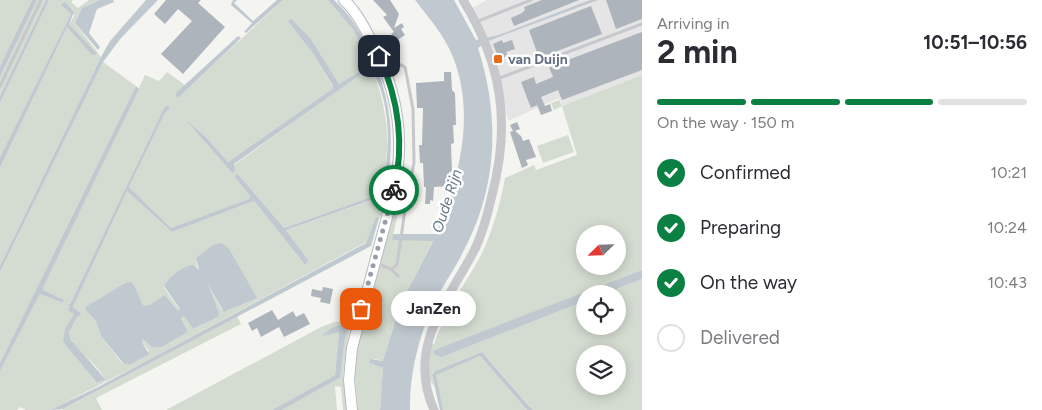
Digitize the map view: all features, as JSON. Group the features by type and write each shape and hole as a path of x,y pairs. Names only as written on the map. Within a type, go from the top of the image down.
{"main road":[{"path":"344,0 363,25 384,68 397,109 400,138 398,173 352,348 349,380 352,410"}],"street":[{"path":"434,410 425,368 432,328 476,248 496,180 503,124 497,79 476,22 463,0"}],"lane":[{"path":"0,86 41,0"},
{"path":"476,22 531,0"},
{"path":"497,79 642,24"},
{"path":"384,68 396,63 405,67 412,109 414,163 397,266 391,269"},
{"path":"398,173 411,176"},
{"path":"375,262 391,269 398,276"}],"shaded area":[{"path":"0,0 32,0 0,66"},
{"path":"32,0 37,0 0,77 0,66"},
{"path":"37,0 46,0 0,96 0,77"},
{"path":"46,0 49,0 0,103 0,96"},
{"path":"49,0 73,0 71,2 78,8 89,0 100,0 82,8 75,23 101,57 0,266 0,168 67,27 94,55 69,24 74,16 73,10 63,7 71,14 0,157 0,103"},
{"path":"100,0 113,0 114,2 97,9 89,33 100,47 98,50 75,23 82,8"},
{"path":"146,0 158,0 121,38 103,62 0,272 0,266 101,57 110,41"},
{"path":"233,0 237,0 234,3 253,21 277,0 283,0 246,33 244,32 252,23 231,5"},
{"path":"283,0 328,0 354,30 366,49 369,65 372,68 378,85 387,130 382,193 284,228 238,174 234,176 250,196 250,199 171,228 129,187 165,113 169,109 165,106 69,303 71,312 74,314 63,342 97,383 106,381 98,369 75,345 69,333 77,317 82,314 73,307 127,191 172,232 254,201 305,265 309,261 286,230 381,197 378,211 381,212 381,215 369,235 368,241 141,364 50,410 26,410 20,407 17,410 0,410 0,371 40,294 63,303 64,301 43,290 43,288 145,75 159,81 167,72 185,85 175,95 178,98","holes":["291,18 311,39 339,84 365,68 366,70 234,165 232,173 184,118 206,137 228,162 332,89 333,87 312,52 288,22","230,250 256,298 227,311 222,310 208,285 218,317 193,329 184,315 181,318 188,332 162,347 151,347 143,339 142,342 149,351 123,364 101,336 96,321 86,311 85,307 125,283 136,289 137,295 144,306 167,297 178,311 180,310 165,289 164,286 167,281 198,270 196,261"]},
{"path":"328,0 334,0 340,5 358,30 378,71 384,91 391,129 391,149 382,211 378,211 380,197 286,230 309,261 305,265 254,201 172,232 127,191 73,307 82,314 77,317 69,333 71,340 106,380 97,383 63,342 65,329 74,314 68,311 70,306 68,305 165,106 169,106 169,109 165,113 129,187 171,228 249,199 250,196 234,176 238,174 284,228 382,193 388,143 386,111 382,95 369,65 370,60 353,29"},
{"path":"415,0 454,0 476,40 499,35 590,0 598,0 488,41 478,48 490,99 492,125 492,150 484,201 464,250 426,322 418,346 413,372 410,410 380,410 383,368 369,363 370,359 383,361 400,305 433,241 392,240 393,234 436,234 458,169 464,124 460,79 453,57 441,34"},
{"path":"487,0 642,0 642,75 562,106 559,98 508,121 497,61 472,8"},
{"path":"65,2 74,12 69,24 97,54 92,55 67,27 0,168 0,157 71,14 61,5"},
{"path":"291,18 311,39 339,84 365,68 367,70 234,164 235,170 232,173 184,118 206,137 228,162 332,89 333,86 312,52 288,22"},
{"path":"238,36 241,38 178,98 175,95 177,92"},
{"path":"103,62 136,86 0,363 0,272"},
{"path":"642,75 642,270 603,285 576,285 576,296 433,351 434,355 442,357 576,305 576,335 626,335 626,285 642,279 642,410 533,410 482,352 435,371 432,375 434,387 429,378 430,344 434,344 448,311 484,249 501,199 505,178 534,165 536,170 577,155 562,106"},
{"path":"136,86 139,89 43,288 43,290 64,300 63,303 40,294 0,371 0,363"},
{"path":"559,100 562,106 554,110 551,103"},
{"path":"568,135 574,152 543,163 537,146"},
{"path":"398,213 392,240 433,240 400,305 383,361 375,359 369,363 383,368 380,410 358,410 355,376 359,337 393,214"},
{"path":"376,217 379,218 371,246 63,409 50,410 100,386 366,243"},
{"path":"222,243 230,250 257,298 224,312 208,285 219,313 218,317 193,329 184,316 181,318 188,332 162,347 151,347 143,339 142,342 149,354 131,364 124,364 101,336 96,321 86,311 85,307 125,283 131,282 144,306 150,305 165,295 178,311 180,309 164,286 185,267 193,265 199,270 196,258 213,245"},
{"path":"642,270 642,279 626,285 603,285"},
{"path":"576,295 576,305 442,357 434,355 433,351"},
{"path":"237,316 241,324 96,398 102,410 62,410"},
{"path":"348,321 346,325 342,325 336,332 339,332 335,375 272,410 166,410 321,327 334,322"},
{"path":"346,325 346,330 340,378 282,410 272,410 335,375 339,332 322,336 331,328"},
{"path":"346,329 349,329 343,376 347,410 343,410 341,387 335,386 337,410 282,410 340,378"},
{"path":"482,352 533,410 527,410 480,356 436,375 443,410 440,410 432,375 435,371"},
{"path":"480,356 527,410 443,410 435,375"}],"building":[{"path":"166,0 201,0 198,3 225,27 183,74 161,54 192,21 178,9 165,24 154,14"},
{"path":"373,0 390,0 399,14 394,28 402,23 404,27 401,29 405,35 396,41 391,34 394,32 383,17 387,15"},
{"path":"542,0 579,0 514,26 511,18 522,13 525,10 524,7"},
{"path":"606,0 642,0 642,19 616,29"},
{"path":"591,6 602,34 539,58 529,30"},
{"path":"642,32 642,70 562,100 558,90 541,97 545,106 550,104 552,111 541,115 537,105 531,108 521,82 534,77 536,84 553,77 549,67"},
{"path":"502,40 503,43 512,40 515,49 506,52 508,56 499,59 493,44"},
{"path":"444,72 451,72 452,90 455,93 456,125 453,125 454,143 451,144 452,172 449,172 449,186 434,187 433,201 430,200 430,204 425,204 426,187 424,187 423,163 420,163 419,145 422,145 423,108 417,108 416,83 444,81"},
{"path":"517,122 520,129 515,131 521,136 523,141 529,139 536,157 526,160 528,165 522,168 510,132 513,131 510,125"},
{"path":"323,287 333,289 330,304 320,302 321,298 311,296 312,289 322,291"},
{"path":"272,310 278,320 293,311 296,317 304,313 310,324 284,337 279,327 261,337 257,328 252,331 248,323"}],"way so far":[{"path":"361,309 394,190"}],"place":[{"name":"van Duijn","path":"498,59"},
{"name":"JanZen","path":"361,309"}],"route":[{"path":"379,56 393,92 400,129 399,167 394,190"}],"water label":[{"name":"Oude Rijn","path":"447,201"}]}
